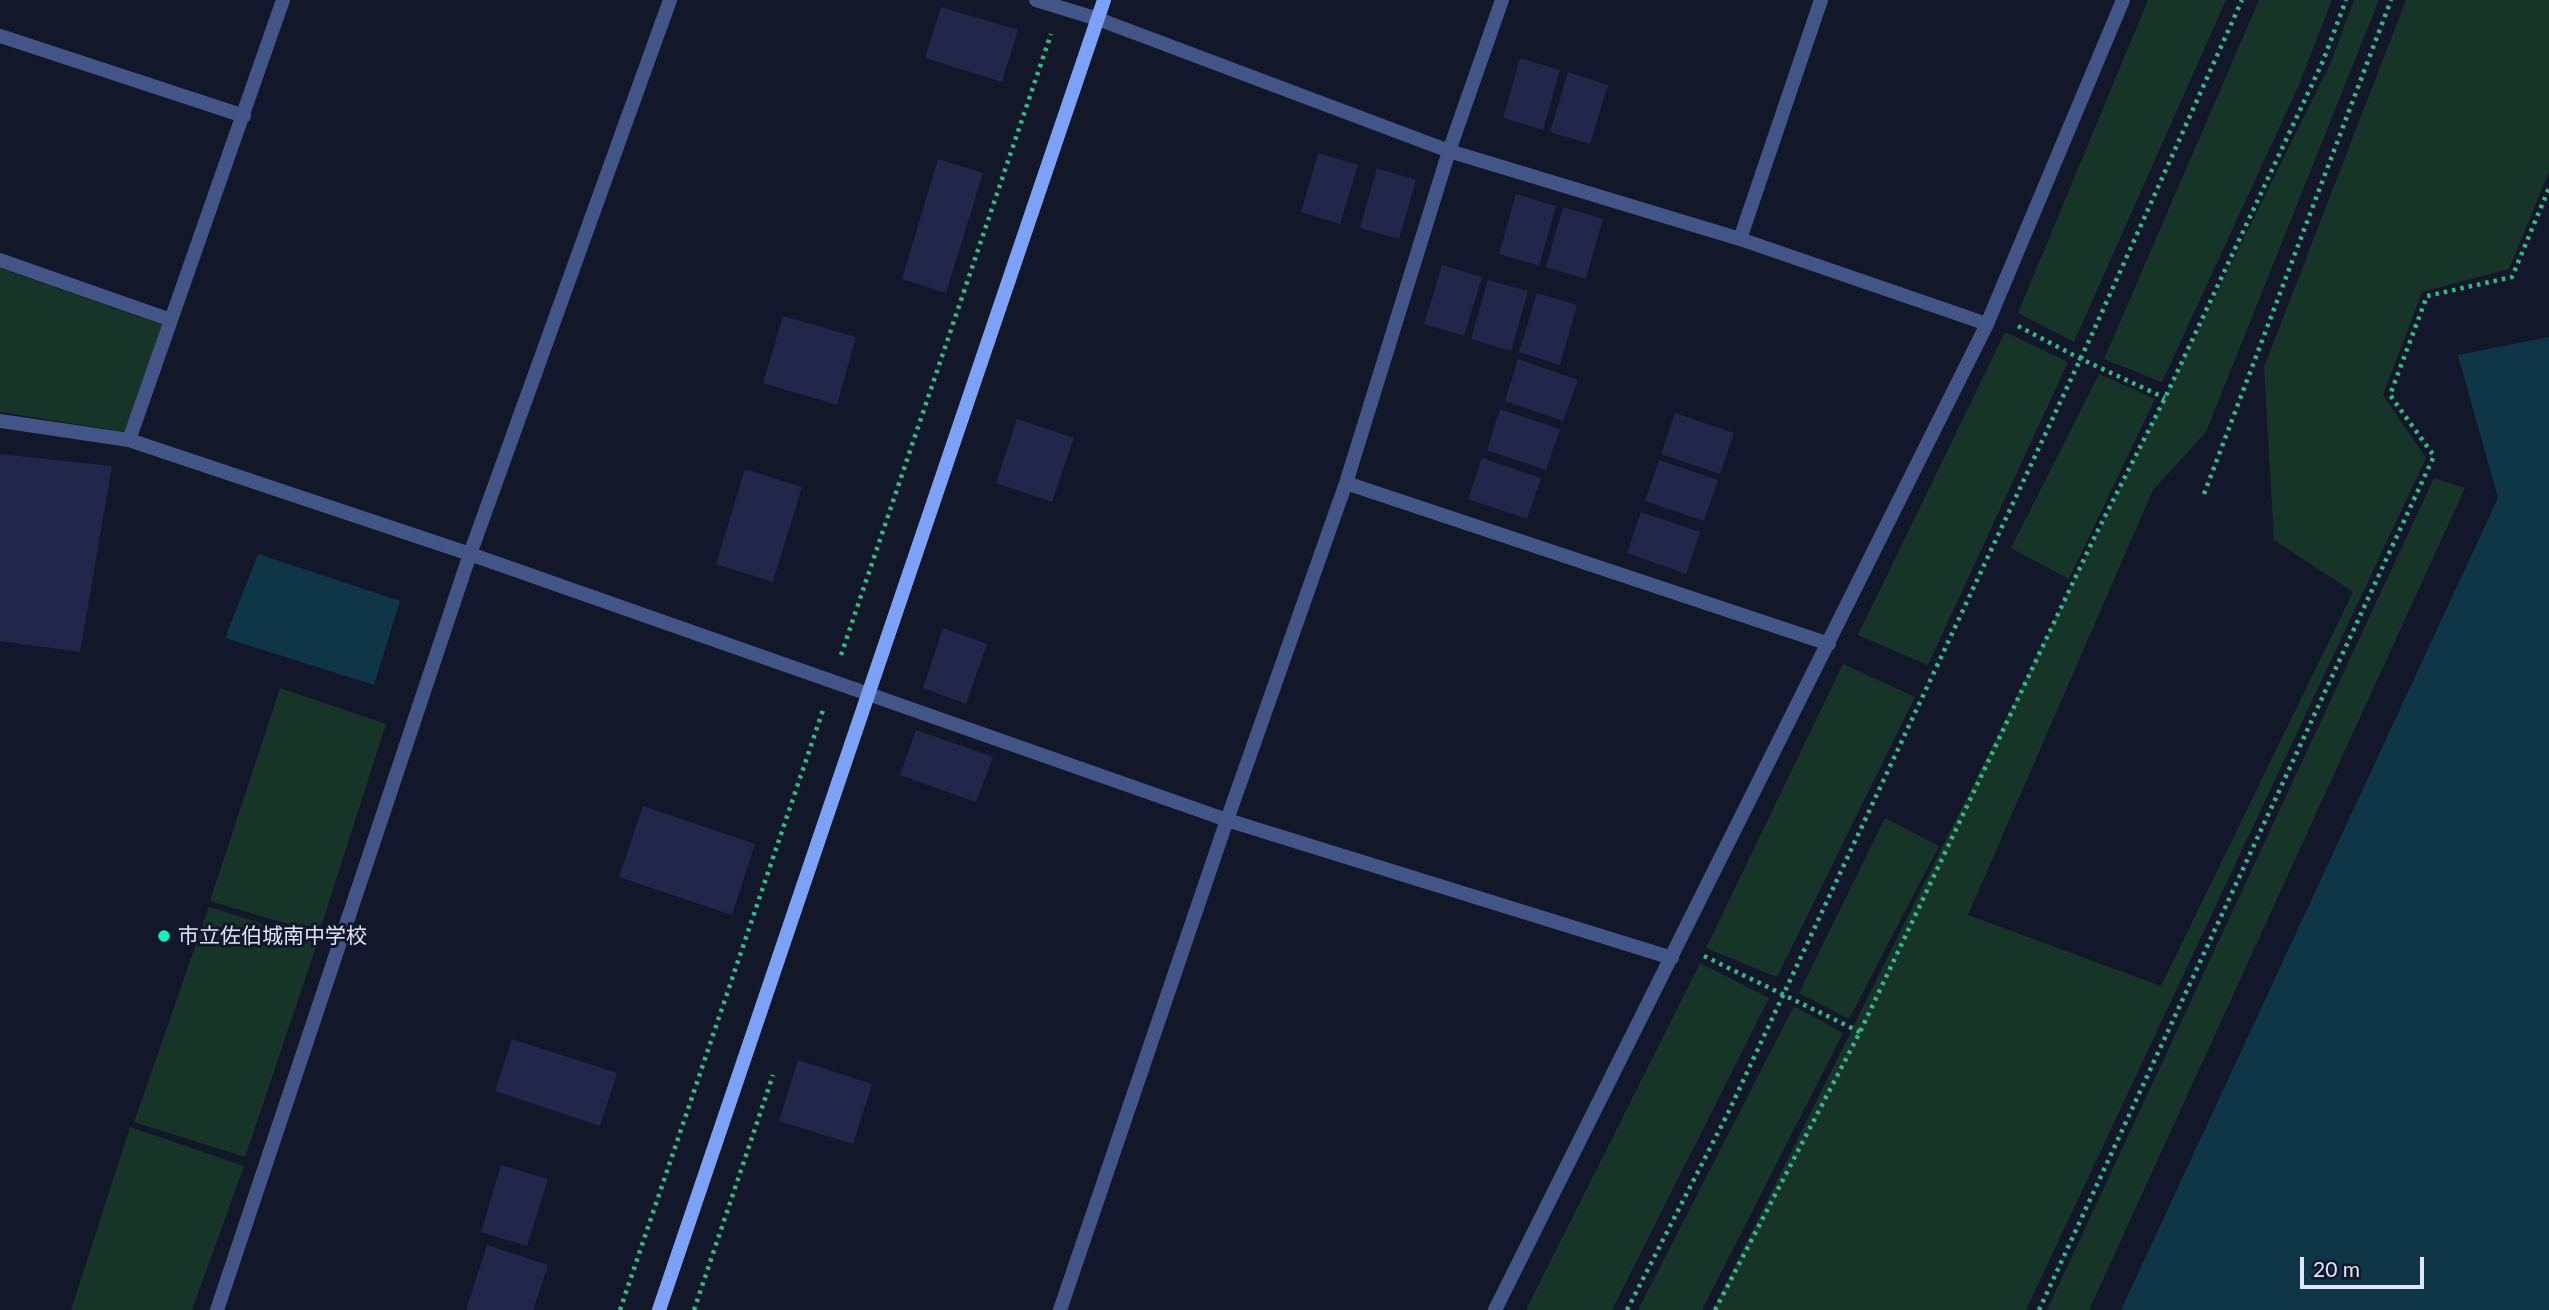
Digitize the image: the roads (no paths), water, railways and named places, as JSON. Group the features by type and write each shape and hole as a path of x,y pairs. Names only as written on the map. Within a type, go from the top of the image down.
{"street":[{"path":"129,440 283,0"},
{"path":"218,1310 470,554 670,0"},
{"path":"1037,0 1098,19 1449,151 1740,239 1990,319"},
{"path":"659,1310 1104,0"},
{"path":"1060,1310 1227,820 1346,483 1449,151 1502,0"},
{"path":"1740,239 1821,0"},
{"path":"1495,1310 1990,319 2123,0"},
{"path":"0,36 244,116"},
{"path":"0,260 171,320"},
{"path":"0,421 129,440 470,554 1227,820 1672,958"},
{"path":"1346,483 1829,644"}],"water":[{"path":"2549,337 2549,1310 2121,1310 2498,498 2458,355"},
{"path":"258,554 400,601 374,685 225,638"}],"place":[{"name":"市立佐伯城南中学校","path":"164,936"}]}
